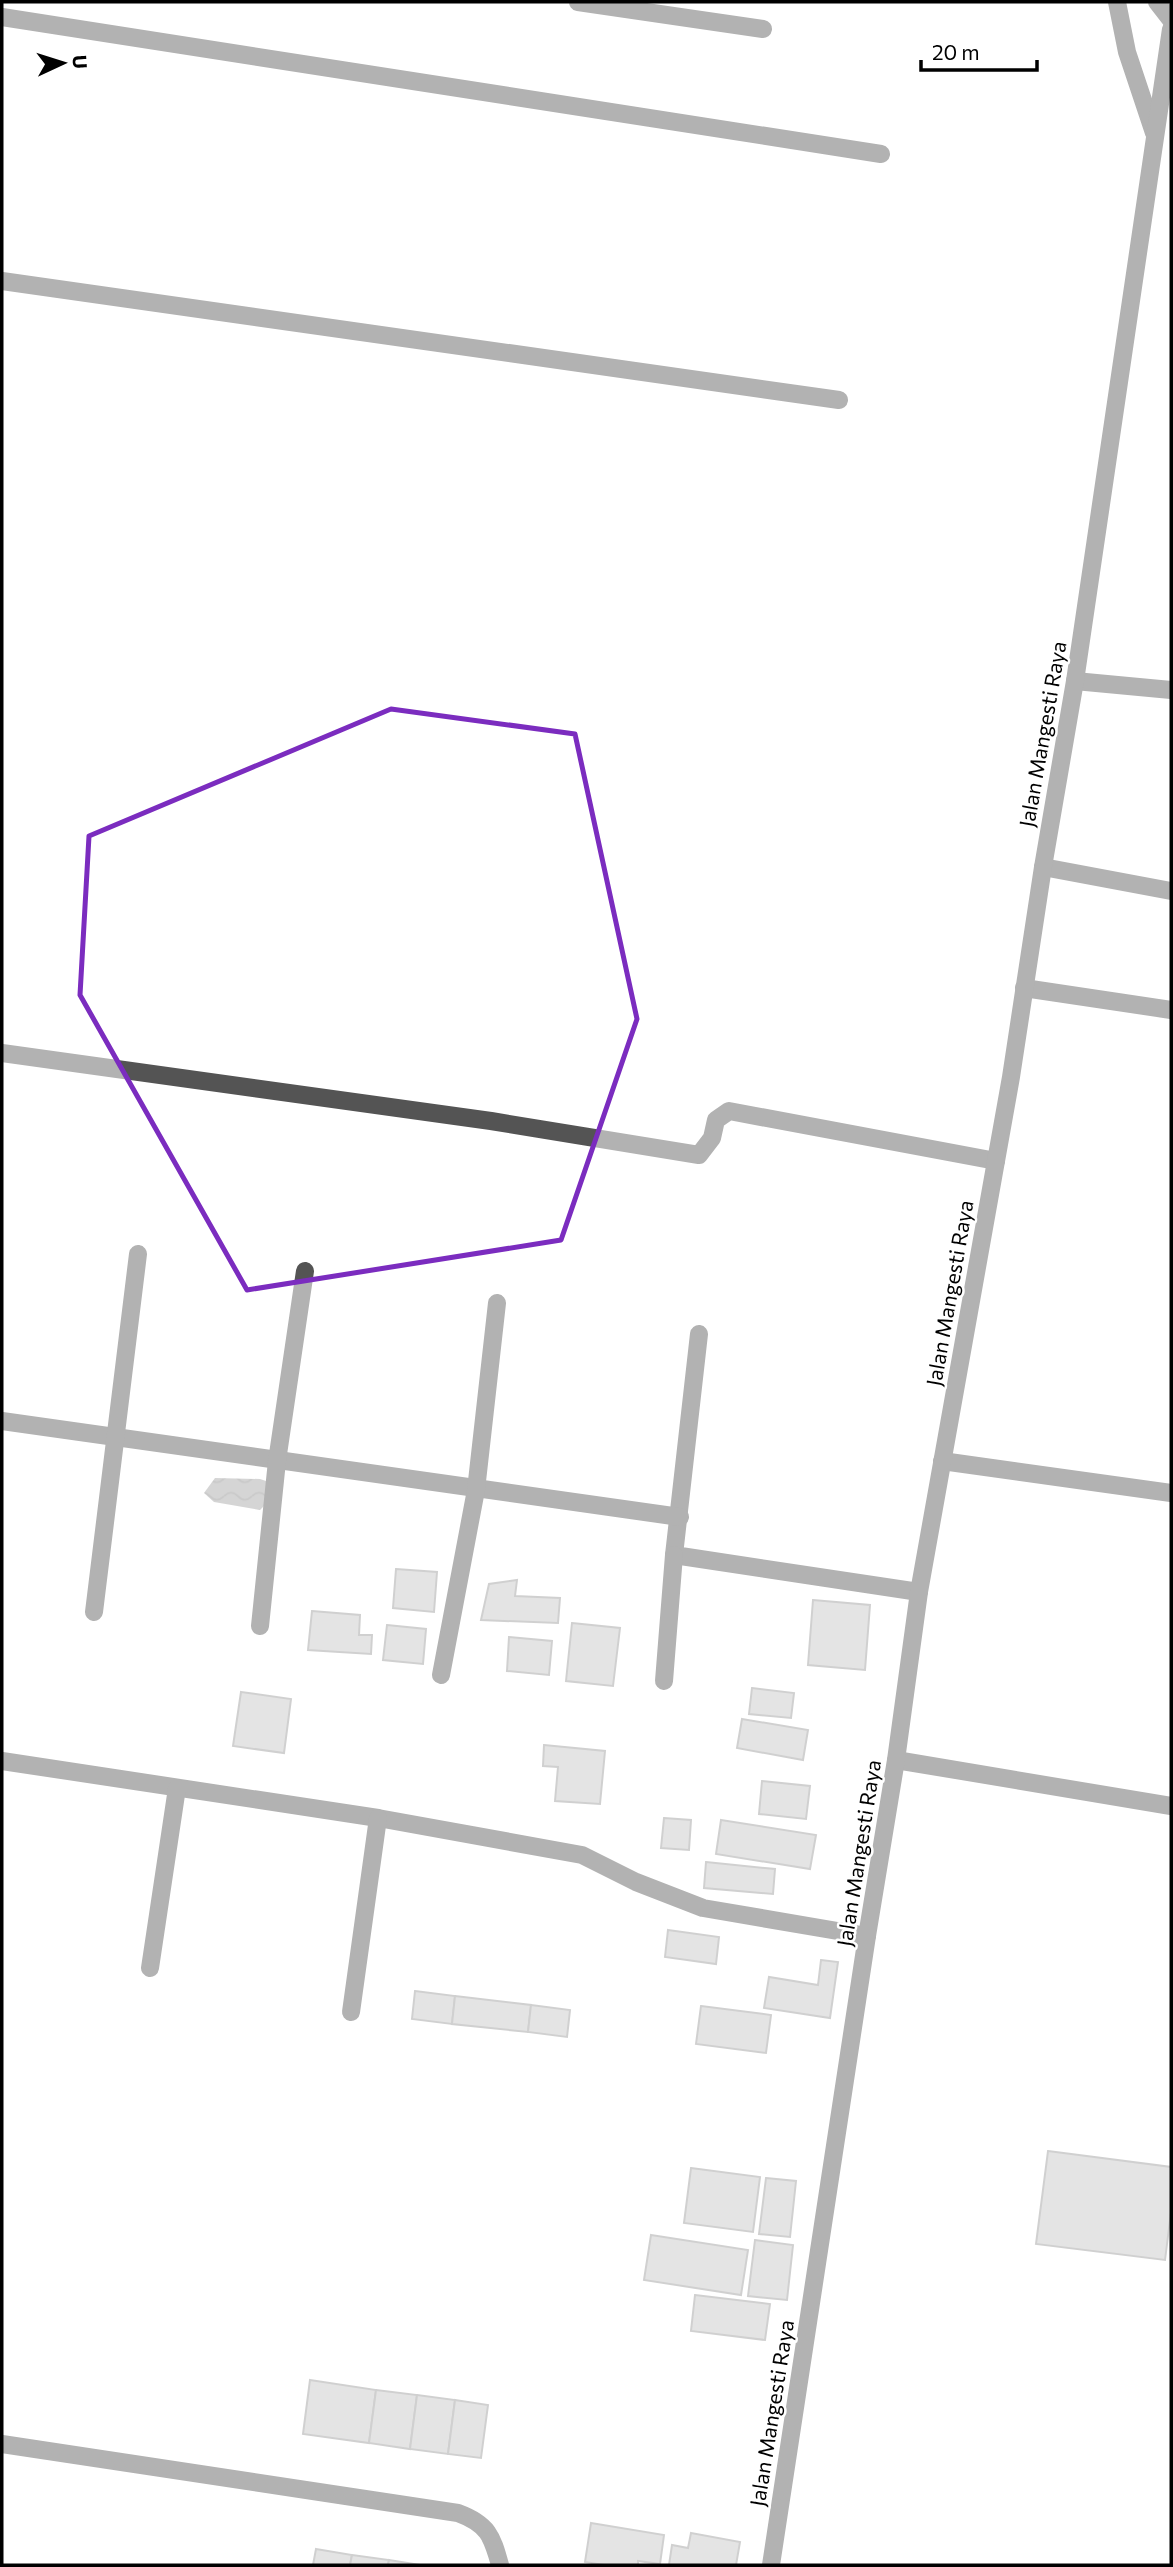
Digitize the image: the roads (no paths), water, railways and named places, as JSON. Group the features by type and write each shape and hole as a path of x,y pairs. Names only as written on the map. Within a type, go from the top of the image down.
{"street":[{"path":"578,2 763,29"},
{"path":"1117,2 1127,52 1155,136"},
{"path":"1157,2 1171,20"},
{"path":"2,17 881,154"},
{"name":"Jalan Mangesti Raya","path":"771,2565 896,1760 919,1592 996,1161 1075,681 1171,29"},
{"path":"2,281 839,400"},
{"path":"1075,681 1171,690"},
{"path":"1043,867 1171,891"},
{"path":"1024,988 1171,1010"},
{"path":"2,1054 491,1121 699,1155 712,1138 716,1120 729,1111 996,1161"},
{"path":"94,1612 138,1254"},
{"path":"260,1626 277,1461 305,1271"},
{"path":"441,1675 476,1490 498,1303"},
{"path":"664,1681 674,1555 699,1334"},
{"path":"2,1421 680,1517"},
{"path":"942,1461 1171,1493"},
{"path":"674,1555 919,1592"},
{"path":"896,1760 1171,1805"},
{"path":"2,1761 378,1818 582,1855 636,1882 703,1908 867,1936"},
{"path":"150,1968 177,1787"},
{"path":"351,2012 378,1818"},
{"path":"2,2444 458,2513 481,2523 490,2533 500,2565"}],"water":[{"path":"215,1478 260,1479 269,1482 269,1501 260,1510 214,1502 204,1493"}]}
